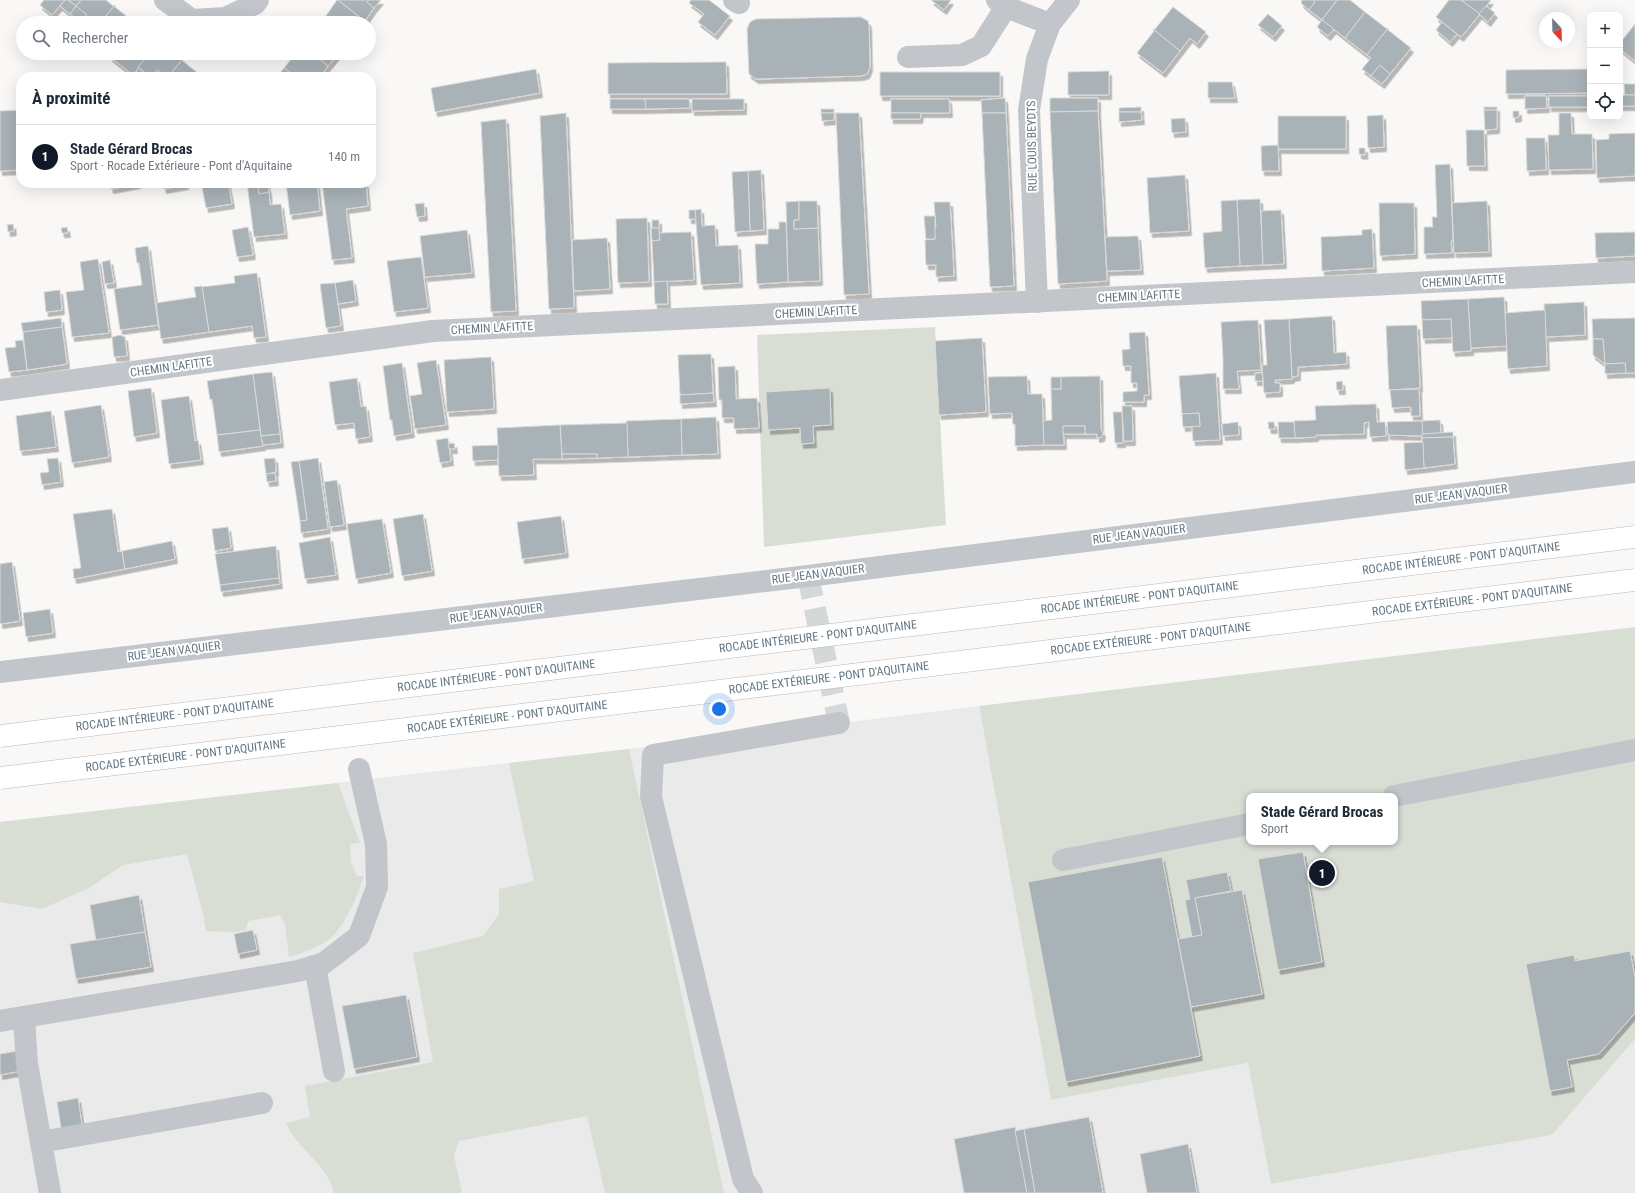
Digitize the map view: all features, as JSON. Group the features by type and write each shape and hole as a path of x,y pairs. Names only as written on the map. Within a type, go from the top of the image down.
{"highway":[{"name":"ROCADE INTÉRIEURE - PONT D'AQUITAINE","path":"0,736 1635,537"},
{"name":"ROCADE EXTÉRIEURE - PONT D'AQUITAINE","path":"0,778 1635,580"}],"street":[{"path":"164,0 186,16"},
{"path":"228,16 255,4 258,0"},
{"name":"RUE LOUIS BEYDTS","path":"1037,302 1030,110 1037,59 1050,24 1068,0"},
{"path":"908,57 962,55 981,46 1002,4 1050,24"},
{"name":"CHEMIN LAFITTE","path":"0,390 433,331 1635,272"},
{"name":"RUE JEAN VAQUIER","path":"0,672 808,576 1635,472"},
{"path":"752,1193 743,1179 651,797 653,755 839,723"},
{"path":"1398,795 1635,750"},
{"path":"0,1021 298,971 324,963 359,936 377,887 376,844 359,769"},
{"path":"1064,860 1246,825"},
{"path":"316,966 334,1071"},
{"path":"24,1017 27,1064 50,1193"},
{"path":"41,1142 262,1103"}],"shaded area":[{"path":"935,327 946,525 764,547 757,335"},
{"path":"1635,627 1635,1039 1552,1135 1271,1184 1248,1063 1051,1100 979,706"},
{"path":"979,706 1051,1100 1248,1063 1272,1184 1552,1135 1635,1039 1635,1193 0,1193 0,822 629,749"},
{"path":"629,749 724,1193 605,1193 587,1116 459,1141 454,1155 462,1193 334,1193 326,1174 297,1141 286,1123 310,1117 305,1086 433,1062 413,953 483,936 499,914 499,889 534,881 509,763"},
{"path":"338,783 360,843 350,844 351,862 357,876 364,876 351,908 338,930 328,940 299,954 289,957 285,924 280,915 248,921 246,930 233,932 206,931 187,854 123,865 89,888 42,909 0,902 0,822"}],"building":[{"path":"44,0 65,0 52,15 40,5"},
{"path":"65,0 68,0 76,6 70,14 60,6"},
{"path":"68,0 81,0 76,6"},
{"path":"81,0 106,0 113,6 115,5 106,16 86,16 87,15 76,6"},
{"path":"338,0 359,16 326,16"},
{"path":"338,0 369,0 367,2 374,8 368,16 359,16"},
{"path":"369,0 381,0 374,8 367,2"},
{"path":"691,0 709,0 730,16 715,35 698,22 704,14 689,3"},
{"path":"931,0 951,0 944,10"},
{"path":"1302,0 1313,0 1315,2 1309,10 1301,3"},
{"path":"1313,0 1337,0 1322,20 1309,10 1315,2"},
{"path":"1337,0 1350,0 1365,12 1345,38 1322,20"},
{"path":"1449,0 1461,0 1480,14 1461,37 1436,17"},
{"path":"1461,0 1491,0 1480,14"},
{"path":"115,5 115,7 126,16 106,16"},
{"path":"76,6 87,15 72,16 70,14"},
{"path":"1486,6 1495,13 1488,22 1479,14"},
{"path":"1173,7 1206,32 1197,44 1190,38 1180,51 1153,29 1155,29"},
{"path":"1365,12 1387,29 1388,28 1367,55 1345,38"},
{"path":"1268,14 1282,26 1273,37 1258,25"},
{"path":"861,17 868,21 869,25 870,67 867,74 861,76 756,79 749,74 747,29 750,22 756,19"},
{"path":"1322,20 1334,29 1328,36 1317,27"},
{"path":"1442,22 1457,34 1450,42 1436,30"},
{"path":"1635,24 1635,61 1623,51 1623,39"},
{"path":"1388,28 1388,30 1411,48 1390,74 1380,65 1371,76 1362,69 1371,58 1367,55"},
{"path":"1153,29 1180,51 1163,73 1137,53 1154,31"},
{"path":"114,60 145,60 135,72 129,72"},
{"path":"144,60 182,60 172,72 159,72 157,70 155,72 144,72 138,67"},
{"path":"182,60 197,72 172,72"},
{"path":"290,60 321,60 328,66 324,72 289,72 284,68"},
{"path":"321,60 333,60 328,66"},
{"path":"726,62 727,94 608,94 608,63"},
{"path":"1380,65 1390,74 1382,84 1371,76"},
{"path":"284,68 289,72 281,72"},
{"path":"536,69 540,93 435,112 431,88"},
{"path":"1587,69 1587,93 1506,94 1506,70"},
{"path":"1109,71 1109,95 1068,95 1068,72"},
{"path":"880,72 1000,72 1000,96 880,96"},
{"path":"1208,82 1232,82 1235,98 1208,98"},
{"path":"1624,84 1635,84 1635,95 1625,95"},
{"path":"1623,95 1635,95 1635,106 1623,106"},
{"path":"1525,96 1546,96 1547,108 1525,109"},
{"path":"1549,96 1587,96 1587,107 1549,107"},
{"path":"1005,98 1006,113 982,113 981,100"},
{"path":"1050,98 1098,98 1098,111 1050,112"},
{"path":"610,99 645,99 646,109 610,109"},
{"path":"645,99 689,99 690,108 646,109"},
{"path":"692,99 744,99 744,110 692,111"},
{"path":"891,99 949,99 950,113 891,113"},
{"path":"1141,107 1141,112 1119,112 1119,108"},
{"path":"1484,107 1497,107 1497,110 1484,110"},
{"path":"821,109 834,109 834,113 821,113"},
{"path":"16,110 16,170 0,171 0,111"},
{"path":"1484,110 1497,110 1497,129 1485,130"},
{"path":"1098,111 1107,281 1058,284 1050,112"},
{"path":"1513,111 1519,111 1519,117 1513,118"},
{"path":"1119,112 1141,112 1142,120 1119,122"},
{"path":"566,113 574,308 549,309 540,116"},
{"path":"821,113 834,113 834,120 822,121"},
{"path":"836,113 859,113 869,294 844,295"},
{"path":"891,113 921,113 920,119 891,119"},
{"path":"982,113 1006,113 1014,286 990,287"},
{"path":"1559,113 1571,113 1572,134 1592,134 1593,169 1549,170 1548,135 1559,135"},
{"path":"1383,115 1384,147 1368,148 1367,116"},
{"path":"1278,116 1346,116 1346,149 1278,149"},
{"path":"1185,118 1186,132 1172,133 1171,119"},
{"path":"506,119 516,311 491,312 481,122"},
{"path":"1466,130 1484,130 1485,166 1467,166"},
{"path":"1635,133 1635,176 1597,178 1596,140 1609,139 1609,134"},
{"path":"1526,138 1545,138 1546,170 1527,171"},
{"path":"1278,145 1279,171 1262,171 1261,146"},
{"path":"1359,148 1365,148 1365,155 1359,154"},
{"path":"1450,164 1453,241 1451,241 1452,253 1424,254 1424,227 1433,227 1432,217 1437,217 1435,165"},
{"path":"761,170 764,230 750,231 748,171"},
{"path":"748,171 750,231 735,232 732,172"},
{"path":"1185,175 1189,231 1150,233 1147,178"},
{"path":"202,188 229,188 232,204 206,208"},
{"path":"248,188 258,188 259,194 269,192 270,205 281,204 285,234 254,237"},
{"path":"258,188 268,188 269,192 259,194"},
{"path":"287,188 318,188 320,211 290,215"},
{"path":"323,188 366,188 368,206 346,209 352,258 332,260"},
{"path":"1260,199 1263,265 1240,266 1237,200"},
{"path":"1237,200 1240,266 1205,268 1203,233 1222,231 1221,201"},
{"path":"799,201 799,220 794,220 794,229 818,228 820,281 788,282 786,202"},
{"path":"799,201 817,201 818,228 794,229 794,220 799,220"},
{"path":"1487,201 1489,252 1454,253 1452,203"},
{"path":"934,202 950,202 954,276 936,277 936,265 926,265 925,240 935,239 934,227 936,227"},
{"path":"424,203 425,216 417,217 415,204"},
{"path":"1379,203 1414,203 1415,254 1380,256"},
{"path":"701,209 702,226 715,225 716,246 738,245 740,283 701,285 695,210"},
{"path":"689,210 695,210 696,219 689,219"},
{"path":"1281,210 1284,264 1263,265 1261,211"},
{"path":"924,216 935,216 935,239 926,239"},
{"path":"647,218 649,282 618,283 616,219"},
{"path":"652,220 659,220 659,228 652,228"},
{"path":"779,222 786,222 788,282 757,284 755,244 768,244 768,229 779,229"},
{"path":"13,224 14,231 8,232 7,225"},
{"path":"67,227 68,233 62,233 61,228"},
{"path":"248,227 253,255 237,257 232,230"},
{"path":"651,228 659,228 660,240 652,241"},
{"path":"1372,229 1374,268 1322,271 1321,237 1362,235 1362,230"},
{"path":"467,230 472,273 425,277 420,236"},
{"path":"691,232 694,280 654,282 652,241 660,240 659,233"},
{"path":"1635,232 1635,256 1596,258 1595,233"},
{"path":"1138,236 1141,270 1107,271 1105,237"},
{"path":"607,238 610,289 574,291 572,240"},
{"path":"148,246 158,325 120,330 114,289 142,285 135,248"},
{"path":"421,257 428,308 394,312 387,261"},
{"path":"98,259 109,333 72,337 66,292 84,290 80,262"},
{"path":"110,260 114,283 105,284 102,262"},
{"path":"257,273 266,337 254,338 252,326 209,332 202,287 235,283 234,276"},
{"path":"353,280 356,301 338,304 335,283"},
{"path":"667,281 668,304 655,304 654,282"},
{"path":"335,283 341,326 326,328 320,284"},
{"path":"202,286 209,332 161,339 156,303 196,297 194,287"},
{"path":"60,290 62,310 46,312 44,292"},
{"path":"1504,297 1507,346 1471,348 1468,299"},
{"path":"1468,299 1471,351 1453,352 1451,319 1422,320 1421,301"},
{"path":"1584,302 1585,335 1546,337 1544,304"},
{"path":"1545,310 1547,366 1508,369 1505,313"},
{"path":"1332,316 1334,353 1346,352 1347,364 1298,367 1298,376 1292,377 1289,319"},
{"path":"61,318 62,327 23,332 21,323"},
{"path":"1635,318 1635,373 1626,373 1625,363 1605,364 1603,339 1593,339 1592,319"},
{"path":"1289,319 1292,379 1275,380 1275,383 1280,383 1280,392 1264,393 1262,365 1267,365 1264,320"},
{"path":"1451,319 1452,338 1423,339 1422,320"},
{"path":"1258,320 1261,370 1237,371 1239,389 1223,389 1221,322"},
{"path":"1417,325 1420,388 1389,390 1386,326"},
{"path":"62,327 67,364 27,370 23,332"},
{"path":"1145,332 1149,395 1144,395 1144,402 1123,402 1123,392 1137,391 1137,383 1131,383 1131,366 1123,366 1122,350 1130,349 1129,333"},
{"path":"120,335 125,337 127,356 114,357 112,337"},
{"path":"982,338 986,412 939,415 935,341"},
{"path":"1593,339 1603,339 1605,364 1593,355"},
{"path":"23,340 27,370 9,372 5,348 16,347 15,341"},
{"path":"711,354 713,393 680,395 678,355"},
{"path":"491,357 494,409 447,412 444,360"},
{"path":"436,360 446,425 415,429 410,396 422,394 417,363"},
{"path":"402,363 412,433 394,436 392,420 390,420 383,366"},
{"path":"1625,363 1626,373 1605,374 1605,364"},
{"path":"735,366 736,399 757,398 759,428 734,429 734,418 722,418 722,400 719,400 718,367"},
{"path":"272,372 280,434 261,436 253,374"},
{"path":"1216,373 1220,440 1193,441 1192,426 1200,426 1199,413 1182,414 1179,376"},
{"path":"1255,373 1262,373 1263,381 1255,381"},
{"path":"253,374 260,430 217,435 212,399 210,400 207,381"},
{"path":"1027,376 1028,394 1042,394 1044,445 1015,446 1015,424 1013,425 1012,413 990,414 988,377"},
{"path":"1100,376 1102,437 1097,438 1097,434 1085,434 1085,426 1063,426 1064,445 1044,445 1043,421 1052,420 1051,389 1061,389 1061,377"},
{"path":"1051,377 1061,377 1061,389 1051,389"},
{"path":"357,378 361,407 366,406 370,437 356,439 354,423 335,425 329,382"},
{"path":"1342,381 1343,390 1337,390 1336,382"},
{"path":"151,388 157,433 134,437 128,391"},
{"path":"830,388 831,425 813,426 814,443 801,444 800,428 768,430 766,392"},
{"path":"1419,389 1420,416 1411,416 1411,407 1392,408 1390,390"},
{"path":"713,393 714,402 680,404 680,395"},
{"path":"189,396 195,441 198,440 201,460 169,464 161,400"},
{"path":"1376,404 1377,422 1385,422 1386,436 1370,437 1369,422 1364,423 1364,434 1316,435 1316,437 1295,438 1294,421 1316,420 1315,406"},
{"path":"101,405 109,457 72,463 64,411"},
{"path":"1122,406 1132,406 1133,441 1124,441"},
{"path":"51,411 56,447 20,451 16,416"},
{"path":"1113,412 1122,412 1123,443 1115,443"},
{"path":"1199,413 1200,426 1183,427 1182,414"},
{"path":"716,417 718,454 682,455 681,419"},
{"path":"681,419 682,455 628,457 626,421"},
{"path":"1440,420 1441,433 1422,434 1422,421"},
{"path":"1422,421 1423,436 1388,435 1387,422"},
{"path":"1238,422 1239,435 1223,436 1222,424"},
{"path":"1268,422 1274,422 1275,429 1269,429"},
{"path":"1278,422 1294,422 1295,438 1279,438"},
{"path":"627,423 628,457 597,458 597,454 562,454 560,425"},
{"path":"560,425 562,459 533,459 534,475 499,476 497,428"},
{"path":"1063,426 1085,426 1085,434 1063,434"},
{"path":"260,430 263,446 219,452 217,435"},
{"path":"1453,432 1453,437 1422,438 1422,434"},
{"path":"280,434 281,443 263,445 261,436"},
{"path":"1453,437 1455,464 1424,468 1422,438"},
{"path":"448,438 451,461 440,463 436,440"},
{"path":"1423,442 1424,468 1405,470 1404,443"},
{"path":"454,443 455,449 449,449 448,444"},
{"path":"498,445 498,460 473,461 472,446"},
{"path":"562,454 597,454 597,458 562,459"},
{"path":"58,458 61,482 42,485 40,473 49,472 47,459"},
{"path":"275,458 276,472 266,474 264,459"},
{"path":"318,458 328,529 301,533 300,521 307,520 299,461"},
{"path":"299,461 307,520 300,521 291,462"},
{"path":"275,473 276,481 267,482 266,474"},
{"path":"337,480 344,525 330,527 324,482"},
{"path":"112,509 118,552 122,551 125,569 74,579 73,569 81,568 73,514"},
{"path":"423,514 432,571 402,576 393,519"},
{"path":"561,516 566,553 522,559 517,522"},
{"path":"382,519 391,573 356,579 347,524"},
{"path":"228,527 231,548 215,551 212,529"},
{"path":"330,537 336,575 305,579 299,543"},
{"path":"172,541 175,559 125,569 122,551"},
{"path":"276,546 279,578 220,585 215,554"},
{"path":"12,562 20,621 0,624 0,564"},
{"path":"279,578 280,584 221,592 220,585"},
{"path":"50,609 53,633 26,637 23,613"},
{"path":"1303,852 1322,962 1278,970 1258,859"},
{"path":"1162,857 1200,1056 1066,1082 1028,882"},
{"path":"1227,872 1231,891 1195,898 1202,935 1192,937 1185,900 1190,899 1186,880"},
{"path":"1242,890 1262,994 1191,1007 1178,939 1202,935 1195,898"},
{"path":"139,895 145,932 96,940 90,905"},
{"path":"253,930 257,950 238,954 234,934"},
{"path":"145,932 151,967 76,979 70,944"},
{"path":"1630,951 1635,977 1635,1013 1599,1054 1567,1060 1572,1087 1550,1091 1526,964 1574,955 1575,961"},
{"path":"406,995 417,1057 354,1069 342,1006"},
{"path":"17,1051 21,1071 0,1075 0,1054"},
{"path":"78,1098 82,1125 61,1128 57,1102"},
{"path":"1089,1117 1103,1193 1035,1193 1024,1129"},
{"path":"1015,1127 1027,1193 964,1193 954,1139"},
{"path":"1024,1129 1035,1193 1027,1193 1015,1131"},
{"path":"1188,1144 1197,1193 1147,1193 1140,1154"}],"tunnel":[{"path":"808,576 839,723"}],"place":[{"name":"Stade Gérard Brocas","path":"1322,873"}]}
